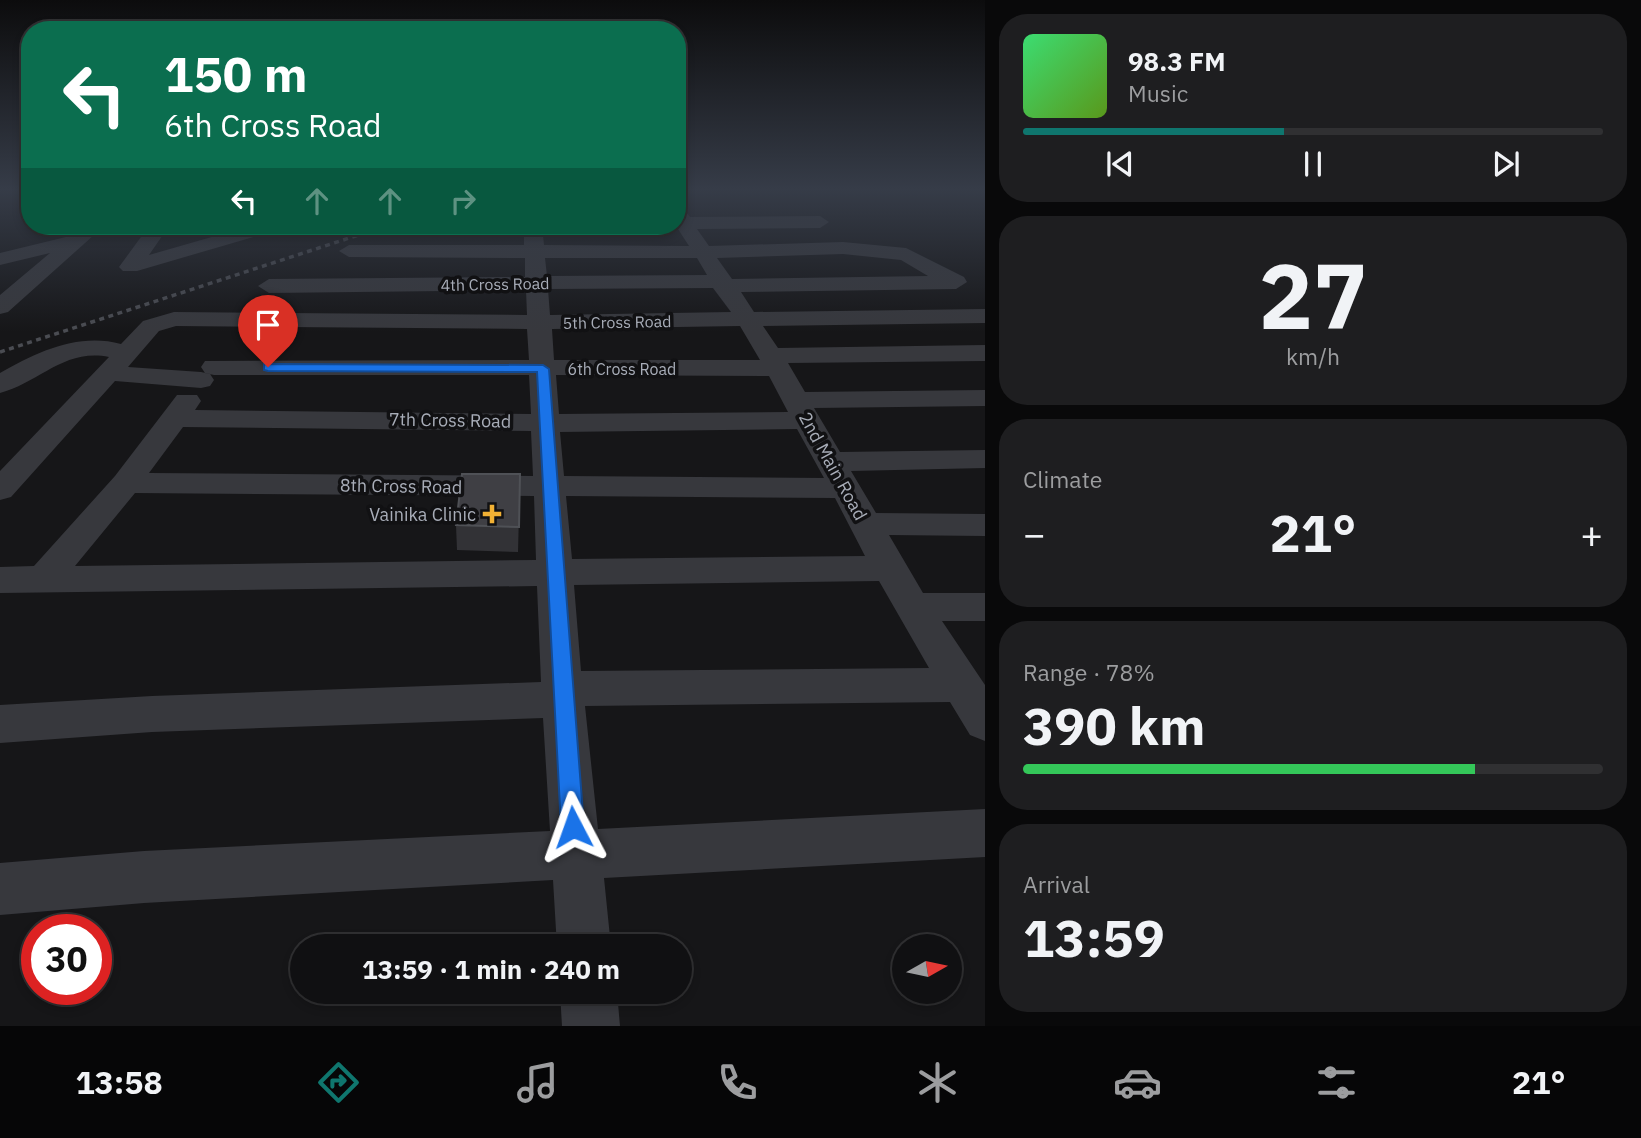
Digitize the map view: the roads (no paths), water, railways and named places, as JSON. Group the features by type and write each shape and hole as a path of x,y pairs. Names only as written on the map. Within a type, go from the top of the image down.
{"street":[{"path":"0,259 52,237"},
{"path":"58,237 77,241"},
{"path":"0,307 82,237"},
{"path":"151,237 130,267 233,237"},
{"name":"2nd Main Road","path":"694,237 705,252 721,284 775,362 912,607 976,705"},
{"path":"349,251 705,252 843,248 906,254 953,282"},
{"path":"535,253 563,694 583,934"},
{"name":"4th Cross Road","path":"269,286 535,253 721,284 976,282"},
{"name":"5th Cross Road","path":"0,490 158,322 174,319 541,323 985,316"},
{"path":"44,579 126,483 249,321"},
{"name":"6th Cross Road","path":"0,385 25,369 67,352 105,348 117,364 208,373 543,369 985,353"},
{"name":"7th Cross Road","path":"176,418 643,424 985,398"},
{"name":"8th Cross Road","path":"126,483 551,488 837,475 985,459"},
{"path":"866,524 985,525"},
{"path":"0,580 555,570 890,568"},
{"path":"912,607 985,607"},
{"path":"0,724 563,694 976,705"},
{"path":"0,890 144,877 575,852 985,833"},
{"path":"589,1004 591,1026"}],"railway":[{"path":"0,352 353,237"}],"place":[{"name":"Vainika Clinic","path":"492,514"}]}
